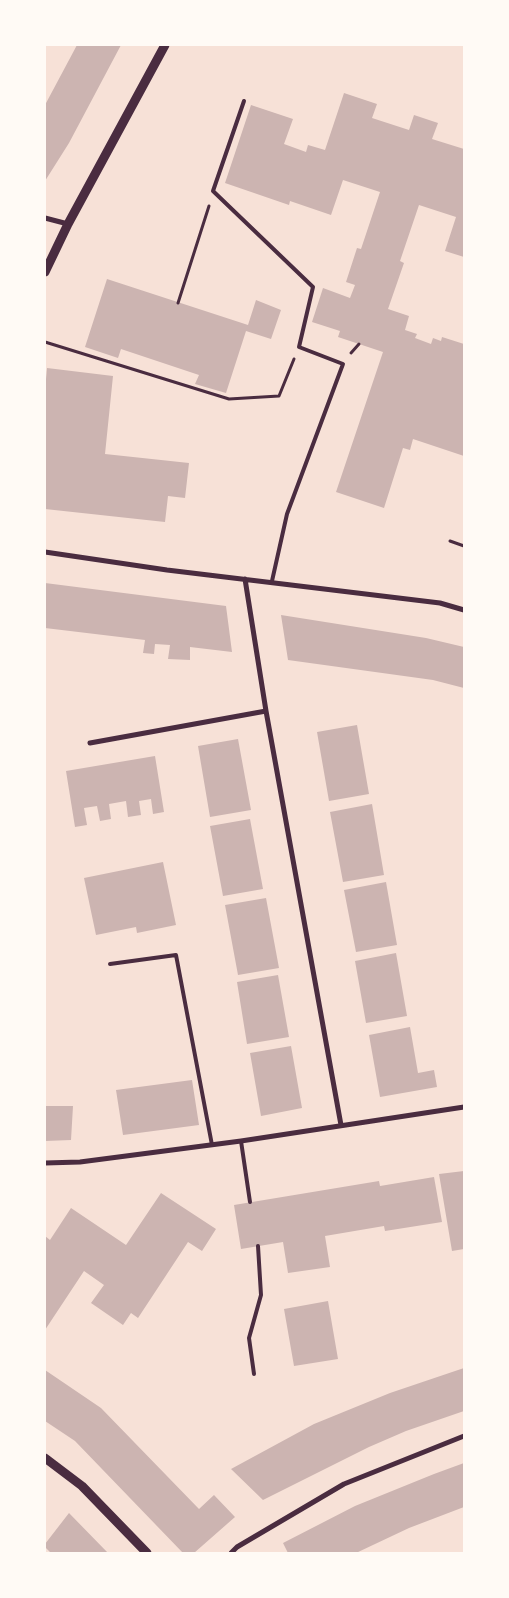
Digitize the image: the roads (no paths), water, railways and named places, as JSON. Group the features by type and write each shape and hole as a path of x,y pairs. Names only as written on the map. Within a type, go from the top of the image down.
{"street":[{"path":"45,272 68,224 165,45"},
{"path":"45,218 68,224"},
{"path":"45,552 440,603 464,610"},
{"path":"245,579 266,711 340,1125"},
{"path":"90,743 266,711"},
{"path":"45,1164 80,1162 212,1145 464,1107"},
{"path":"231,1553 237,1547 344,1484 464,1436"},
{"path":"45,1458 82,1486 147,1553"}],"lane":[{"path":"244,101 213,191 314,287 299,346 343,364 287,514 272,581"},
{"path":"110,964 176,955 212,1145"},
{"path":"241,1141 250,1202"},
{"path":"254,1374 249,1338 261,1296 258,1246"}]}
